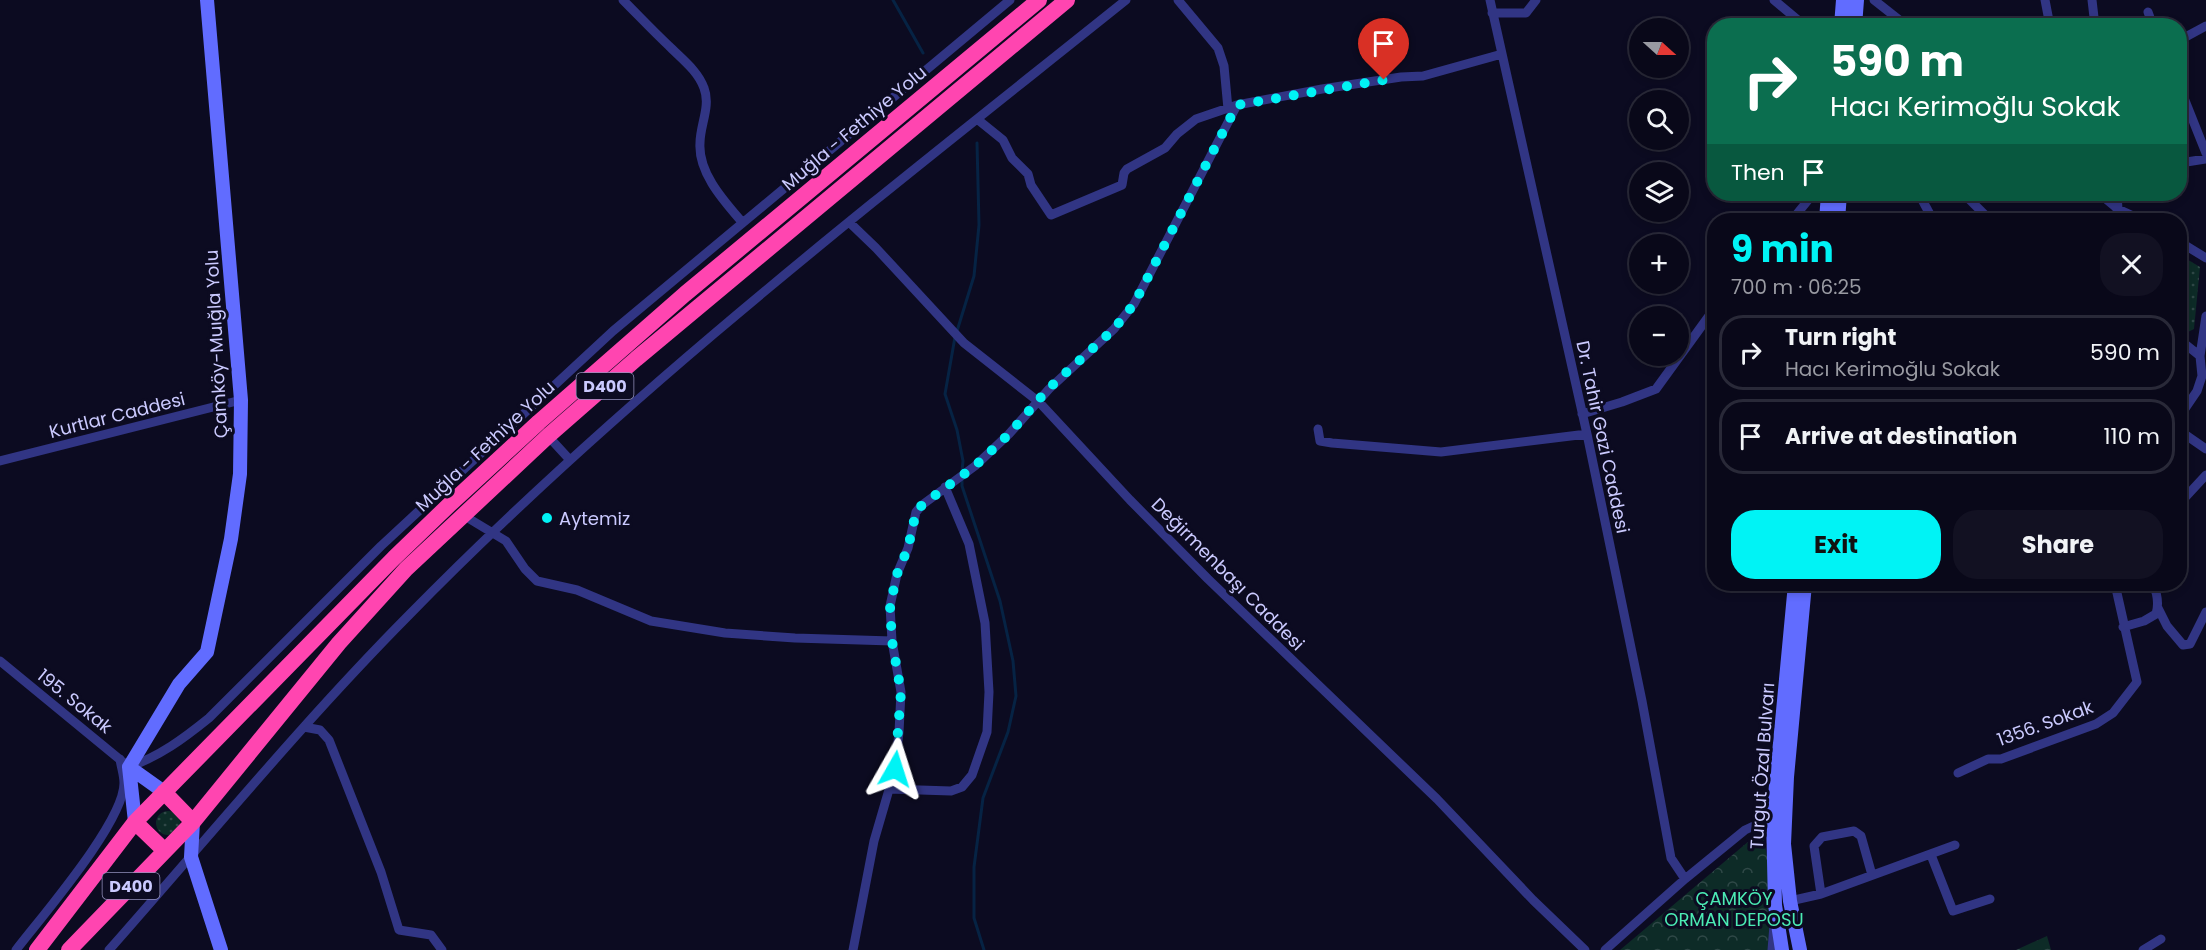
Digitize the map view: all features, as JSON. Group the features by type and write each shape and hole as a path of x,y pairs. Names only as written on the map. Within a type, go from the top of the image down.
{"highway":[{"name":"Muğla - Fethiye Yolu","path":"37,950 135,822 394,558 531,429 616,353 1039,0"},
{"name":"Muğla - Fethiye Yolu","path":"69,950 192,822 339,643 406,569 548,436 722,286 1067,0"},
{"path":"164,792 192,822"},
{"path":"135,822 165,851"}],"street":[{"name":"Çamköy-Muığla Yolu","path":"124,763 178,684 207,652 231,539 240,474 241,400 207,0"},
{"path":"623,0 697,74 705,90 706,106 700,142 707,175 742,222"},
{"path":"124,763 152,759 177,744 209,718 397,531 609,334 1010,0"},
{"path":"109,950 304,727 408,615 570,460 672,368 976,119 1126,0"},
{"path":"853,950 874,841 895,769 901,692 892,641 890,606 897,574 908,548 916,512 945,487 975,466 1009,434 1048,389 1114,329 1134,304 1232,107 1218,48 1178,0"},
{"name":"Dr. Tahir Gazi Caddesi","path":"1490,0 1587,434 1642,701 1671,858 1685,879"},
{"path":"1492,13 1526,14 1536,0"},
{"path":"1774,0 1795,18"},
{"path":"1842,18 1843,0"},
{"path":"1856,18 1857,0"},
{"path":"1874,0 1896,18"},
{"path":"2045,0 2048,18"},
{"path":"2092,0 2094,18"},
{"path":"2148,12 2150,18"},
{"path":"2187,36 2206,26"},
{"path":"976,119 1003,140 1012,158 1028,174 1031,185 1052,215 1122,185 1127,169 1165,148 1177,134 1196,119 1232,107 1322,89 1401,77 1423,76 1502,54"},
{"path":"886,103 898,117"},
{"path":"2187,106 2206,153"},
{"path":"2187,162 2206,159"},
{"path":"1798,213 1807,201"},
{"path":"1971,201 1983,213"},
{"path":"2109,201 2128,213"},
{"path":"2116,213 2118,201"},
{"name":"Değirmenbaşı Caddesi","path":"849,222 964,343 1039,402 1130,500 1217,588 1430,791 1533,900 1584,950"},
{"path":"2187,246 2206,258"},
{"path":"667,286 685,294"},
{"path":"2187,406 2204,377 2200,356 2206,316"},
{"path":"1582,414 1656,389 1707,319"},
{"path":"609,334 616,353"},
{"path":"2187,346 2200,356"},
{"name":"Kurtlar Caddesi","path":"0,460 241,400"},
{"path":"1318,429 1320,441 1441,452 1587,434"},
{"path":"548,436 570,460"},
{"path":"2187,436 2206,448"},
{"path":"2187,495 2206,475"},
{"path":"890,789 951,791 962,787 972,775 987,732 989,692 985,623 969,544 945,487"},
{"path":"464,515 506,541 525,569 537,581 577,590 651,621 724,633 892,641"},
{"name":"Turgut Özal Bulvarı","path":"1782,950 1775,905 1773,817 1794,591"},
{"path":"1800,950 1790,901 1784,844 1787,777 1804,591"},
{"name":"1356. Sokak","path":"1958,773 1988,759 2001,759 2096,724 2113,713 2136,682 2116,591"},
{"path":"2156,591 2158,608 2167,626 2183,645 2190,644 2206,612"},
{"path":"2123,627 2144,621 2156,614 2158,608"},
{"name":"195. Sokak","path":"1,666 124,763"},
{"path":"304,727 320,730 329,740 381,872 399,930 431,935 442,950"},
{"path":"124,763 164,792"},
{"path":"124,763 135,822"},
{"path":"16,950 104,834 118,807 124,783 124,763"},
{"path":"1605,950 1685,879 1745,830 1773,817"},
{"path":"192,822 191,858 221,950"},
{"path":"1821,894 1814,846 1821,837 1854,831 1861,836 1872,875"},
{"path":"1790,901 1821,894 1955,845"},
{"path":"165,851 191,858"},
{"path":"1931,855 1953,911 1990,899"},
{"path":"1772,950 1775,905"},
{"path":"2143,950 2161,939"}],"green space":[{"path":"2187,259 2200,267 2194,329 2187,332"},
{"path":"168,811 177,814 180,823 177,832 168,835 159,832 156,823 159,814"},
{"name":"ÇAMKÖY ORMAN DEPOSU","path":"1762,830 1785,950 1620,950"},
{"path":"2047,936 2051,950 2016,950"}],"waterway":[{"path":"893,0 923,53"},
{"path":"957,331 974,276 979,225 977,143"},
{"path":"955,337 945,394 957,430 963,461 962,471"},
{"path":"962,478 962,486 1000,601 1013,661 1016,696 1008,732 983,798 974,867 974,918 984,950"}],"place":[{"name":"Aytemiz","path":"547,518"}],"route":[{"path":"895,769 901,692 892,641 890,606 897,574 908,548 916,512 922,505 975,466 1009,434 1048,389 1114,329 1134,304 1237,105 1384,80"}]}
